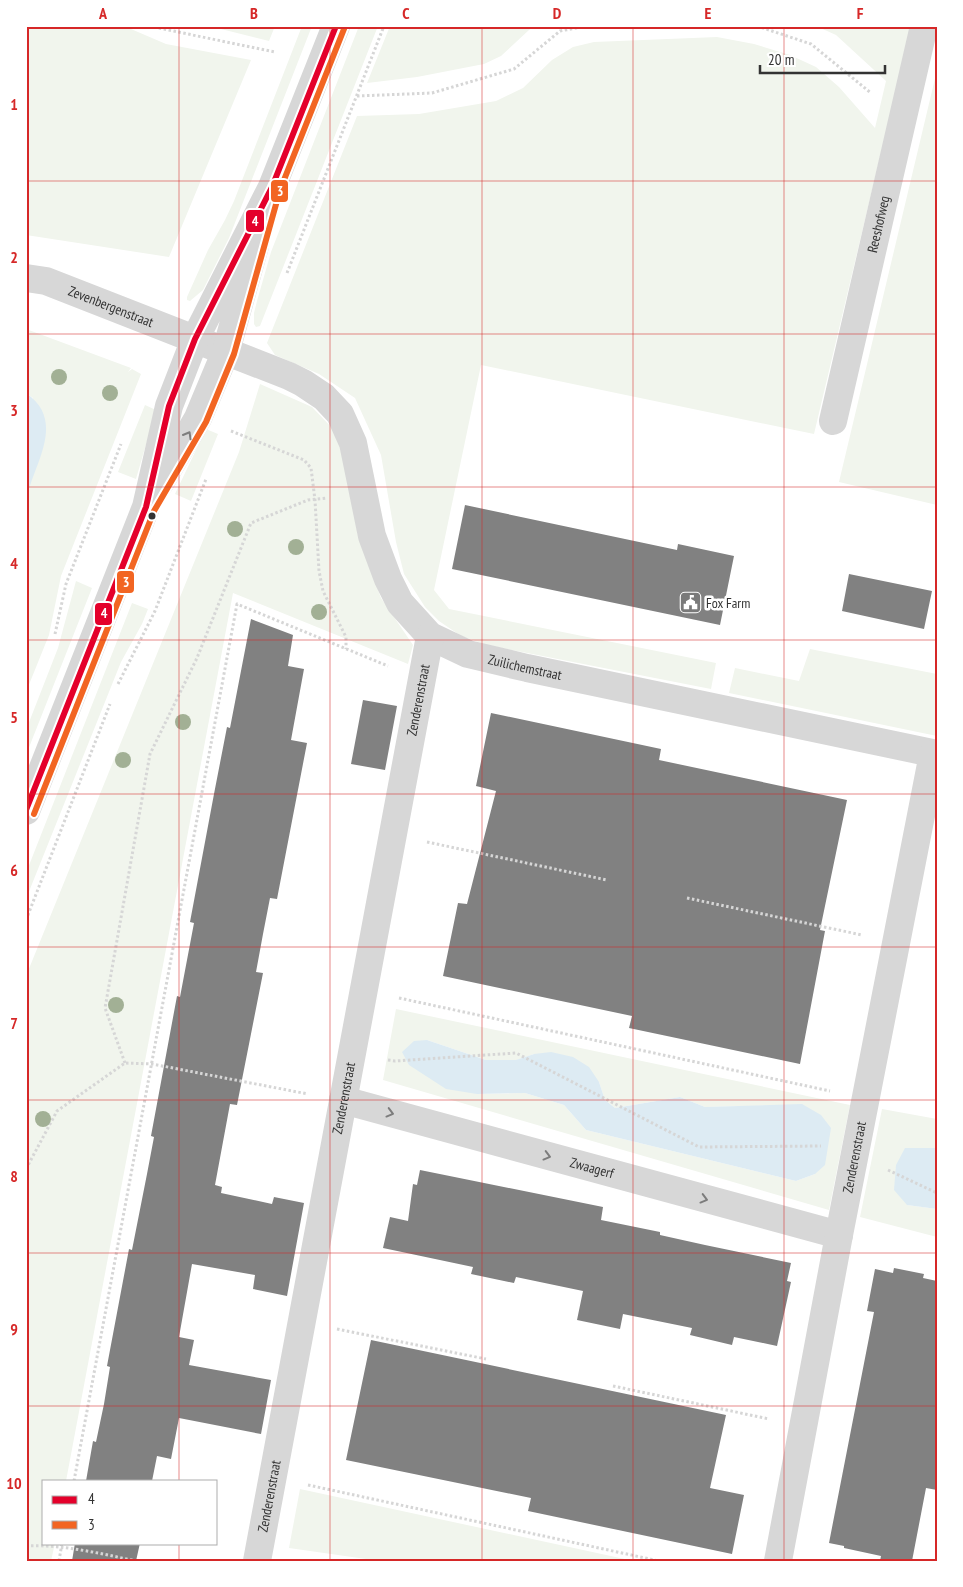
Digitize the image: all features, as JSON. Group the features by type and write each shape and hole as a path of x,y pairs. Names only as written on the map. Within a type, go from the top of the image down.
{"street":[{"path":"26,811 146,507 169,406 195,339 272,187 336,26"},
{"name":"Reeshofweg","path":"832,421 924,26"},
{"path":"146,507 198,418 226,351 272,187"},
{"name":"Zevenbergenstraat","path":"26,278 46,282 195,339"},
{"name":"Zuilichemstraat","path":"195,339 303,383 324,397 340,414 353,443 372,536 388,579 400,604 430,636 468,654 527,668 935,754"},
{"name":"Zenderenstraat","path":"257,1561 430,636"},
{"name":"Zenderenstraat","path":"778,1561 896,942 935,754"},
{"name":"Zwaagerf","path":"343,1100 839,1235"}],"path":[{"path":"149,26 275,52"},
{"path":"285,279 384,26"},
{"path":"357,96 432,93 514,69 560,31 587,26"},
{"path":"757,26 811,44 858,80 902,121"},
{"path":"198,418 304,460 311,468 320,578 323,591 346,637 346,649"},
{"path":"114,692 155,611 208,474"},
{"path":"125,1063 105,1008 150,754 198,658 251,523 308,500 315,500"},
{"path":"74,1480 237,604 422,680"},
{"path":"26,920 111,701"},
{"path":"393,835 607,880"},
{"path":"687,898 896,942"},
{"path":"364,990 866,1099"},
{"path":"383,1059 395,1061 516,1053 699,1147 823,1146"},
{"path":"26,1169 57,1110 125,1063 152,1064 343,1100"},
{"path":"880,1167 937,1193"},
{"path":"302,1321 486,1359"},
{"path":"613,1386 803,1426"},
{"path":"273,1478 659,1561"},
{"path":"26,1546 62,1545 137,1561"},
{"path":"59,1561 62,1545"}],"shaded area":[{"path":"26,26 124,26 166,44 251,60 169,257 26,235"},
{"path":"209,26 275,26 269,41"},
{"path":"302,26 312,26 229,238 203,290 190,301 187,300 208,250 234,201"},
{"path":"359,26 378,26 260,326 256,327 254,324 254,313 271,252"},
{"path":"390,26 535,26 501,56 484,64 417,77 367,83"},
{"path":"816,26 911,26 814,434 481,365 434,590 449,609 716,663 711,689 487,645 461,636 439,621 425,607 404,574 396,542 381,455 355,398 319,374 275,355 267,343 357,116 419,114 496,101 523,88 552,60 573,47 594,42 717,37 754,44 790,55 816,67 839,87 875,128 886,81 836,35"},
{"path":"937,70 937,505 839,482"},
{"path":"26,329 131,368 128,372 132,369 141,374 61,576 49,635 26,692 26,501 33,398 26,393"},
{"path":"260,384 312,407 336,432 348,472 358,536 381,598 413,645 408,664 233,593 66,1480 42,1480 42,1544 55,1544 51,1561 26,1561 26,976 239,452"},
{"path":"26,393 38,405 45,417 46,431 40,459 26,501"},
{"path":"145,405 156,410 136,479 118,472"},
{"path":"206,429 218,434 191,501 175,494"},
{"path":"76,581 92,588 26,755 26,730 58,648"},
{"path":"132,603 148,609 121,662 26,899 26,873"},
{"path":"810,649 937,674 937,736 729,693 735,668 799,681"},
{"path":"396,1009 850,1105 829,1210 383,1080","holes":["427,1040 486,1060 517,1060 534,1054 599,1082 605,1100 615,1108 680,1097 705,1107 802,1105 815,1174 796,1181 586,1130 564,1105 525,1093 477,1094"]},
{"path":"427,1040 486,1060 516,1060 534,1054 551,1052 573,1057 589,1067 599,1082 605,1100 615,1108 680,1097 705,1107 802,1104 821,1115 831,1128 825,1165 815,1174 796,1181 586,1130 564,1105 525,1093 477,1094 446,1089 409,1065 402,1052 414,1041"},
{"path":"882,1109 937,1119 937,1148 905,1148 907,1205 937,1209 937,1237 860,1217"},
{"path":"905,1148 937,1148 937,1209 907,1205 894,1190 896,1165"},
{"path":"300,1489 634,1561 380,1561 289,1548"}],"building":[{"path":"465,505 677,550 678,544 734,556 720,625 452,569"},
{"path":"849,574 932,591 924,629 842,611"},
{"path":"251,619 293,635 288,666 304,669 291,740 307,743 277,899 270,898 263,934 256,972 263,973 237,1105 230,1104 215,1185 222,1187 221,1193 272,1204 274,1197 304,1203 287,1296 253,1289 255,1275 192,1264 179,1337 194,1340 189,1365 271,1380 261,1434 179,1418 171,1459 157,1456 152,1480 86,1480 93,1441 96,1442 104,1404 110,1367 107,1366 129,1249 132,1250 154,1137 151,1136 177,996 180,997 194,923 190,922 214,794 227,727 230,728"},
{"path":"363,700 397,706 385,770 351,764"},
{"path":"491,713 661,749 659,760 847,800 820,930 825,931 800,1064 629,1028 632,1016 443,976 458,903 467,904 496,791 476,786"},
{"path":"420,1170 603,1207 601,1220 660,1232 660,1235 791,1263 787,1281 791,1282 777,1346 734,1337 732,1345 690,1335 692,1328 623,1314 620,1329 577,1320 583,1291 516,1277 514,1283 471,1274 473,1267 383,1248 390,1217 408,1221 413,1184 417,1185"},
{"path":"894,1268 924,1274 923,1278 937,1281 937,1490 926,1488 912,1561 880,1561 881,1556 829,1543 874,1312 867,1311 875,1269 893,1273"},
{"path":"371,1340 726,1415 710,1488 744,1495 732,1554 528,1511 531,1498 346,1460"},
{"path":"75,1544 140,1544 136,1561 72,1561"}],"transit line":[{"name":"4","path":"26,810 146,507 169,406 195,339 272,187 336,26"},
{"name":"3","path":"34,814 154,511 206,422 234,354 280,190 344,29"}],"place":[{"name":"Fox Farm","path":"690,603"}]}
